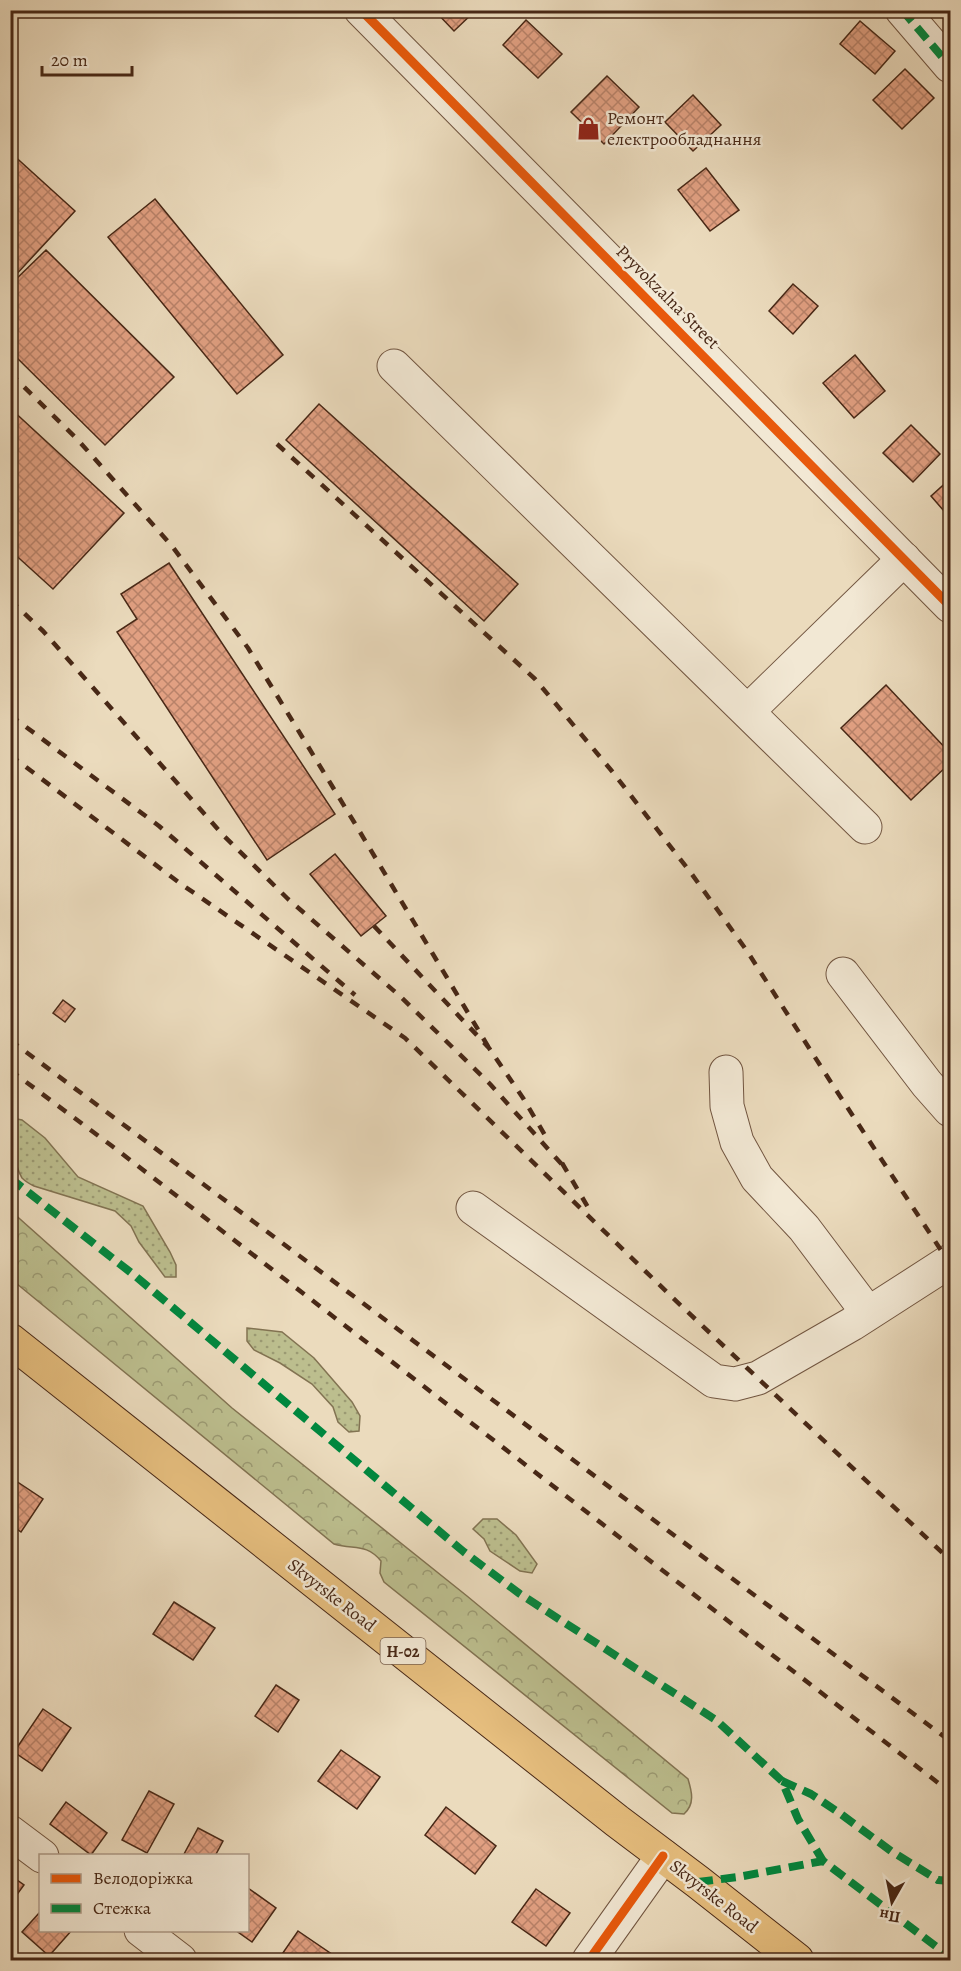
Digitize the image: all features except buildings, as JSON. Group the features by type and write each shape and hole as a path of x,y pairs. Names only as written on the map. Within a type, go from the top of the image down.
{"main road":[{"name":"Skvyrske Road","path":"10,1340 797,1960"}],"street":[{"name":"Pryvokzalna Street","path":"361,10 951,606"},
{"path":"902,10 951,66"},
{"path":"394,366 865,827"},
{"path":"748,711 904,559"},
{"path":"843,974 927,1084 951,1110"},
{"path":"726,1072 728,1106 737,1142 757,1178 804,1228 868,1313"},
{"path":"473,1208 714,1381 735,1384 758,1378 951,1261"},
{"path":"10,1832 39,1854"},
{"path":"589,1960 663,1856"},
{"path":"144,1932 180,1960"}],"green space":[{"path":"12,1118 22,1120 45,1138 78,1177 143,1206 170,1252 176,1265 176,1277 165,1277 139,1242 131,1226 115,1211 34,1186 22,1178 13,1148"},
{"path":"11,1211 232,1408 467,1596 688,1779 692,1798 684,1814 672,1813 384,1582 380,1573 381,1561 375,1555 365,1549 334,1544 11,1279"},
{"path":"247,1328 282,1332 314,1358 352,1402 360,1416 359,1431 349,1432 338,1422 333,1407 312,1384 280,1363 254,1350 247,1341"},
{"path":"483,1519 497,1519 516,1535 537,1564 532,1573 520,1571 490,1551 484,1539 473,1529"}],"railway":[{"path":"10,373 78,440 172,546 248,648 489,1048"},
{"path":"277,444 535,679 611,770 691,873 747,951 950,1264"},
{"path":"10,600 43,631 223,835 288,899 401,997 490,1084 565,1168"},
{"path":"10,715 159,826 355,995"},
{"path":"10,755 181,884 405,1038 673,1298 950,1560"},
{"path":"374,926 489,1048 549,1142"},
{"path":"10,1040 950,1741"},
{"path":"10,1070 112,1146 950,1792"},
{"path":"562,1163 589,1209"}],"marked path":[{"path":"902,10 950,66"},
{"path":"10,1178 134,1275 464,1552 520,1594 716,1720 782,1781 798,1819 823,1861"},
{"path":"782,1781 811,1794 891,1851 938,1880 950,1881"},
{"path":"698,1882 823,1861 950,1957"}],"cycle path":[{"path":"361,10 950,606"},
{"path":"589,1960 663,1856"}],"place":[{"name":"Ремонт електрообладнання","path":"589,128"}]}
